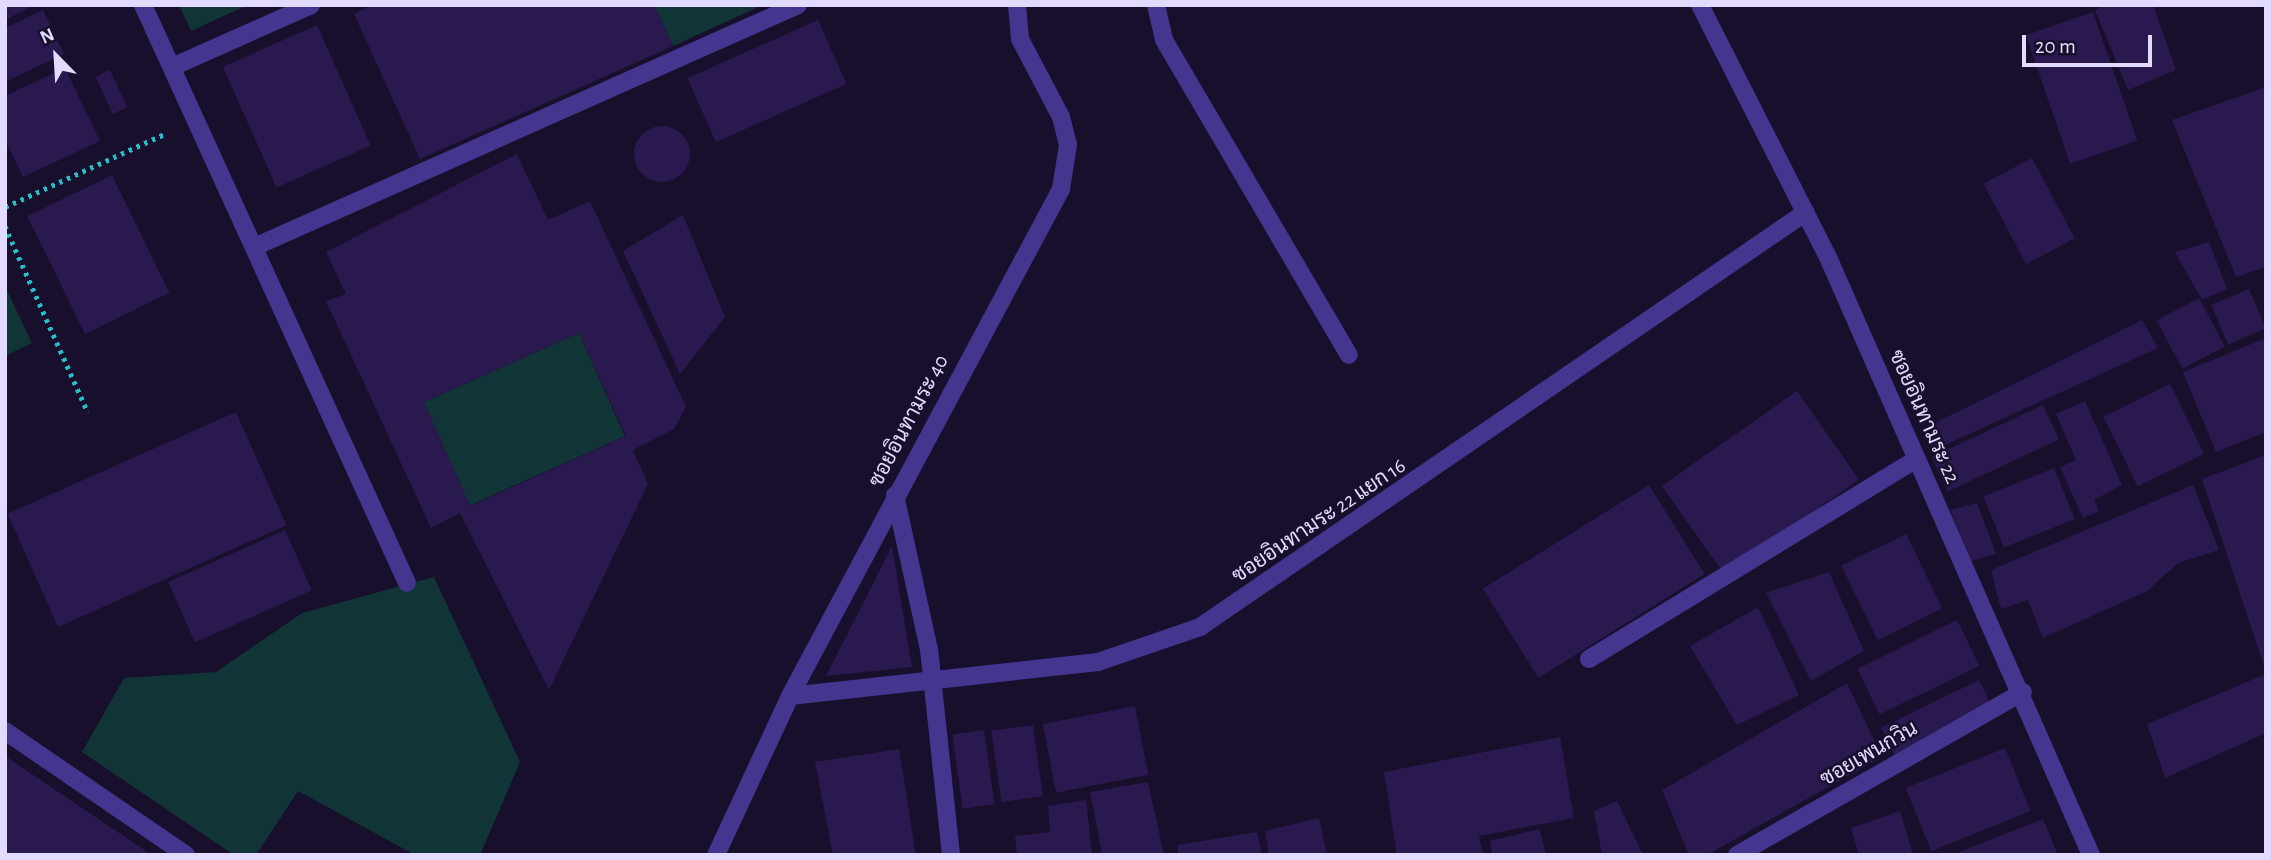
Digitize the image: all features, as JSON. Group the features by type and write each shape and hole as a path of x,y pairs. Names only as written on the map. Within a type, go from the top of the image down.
{"street":[{"path":"143,5 407,583"},
{"path":"172,67 311,5"},
{"path":"254,247 798,5"},
{"name":"ซอยอินทามระ 40","path":"716,855 790,696 895,495 1061,189 1068,165 1061,117 1020,39 1017,5"},
{"path":"1156,5 1164,40 1349,355"},
{"name":"ซอยอินทามระ 22","path":"1700,5 1806,212 2023,692 2091,855"},
{"name":"ซอยอินทามระ 22 แยก 16","path":"790,696 933,685 1098,662 1200,627 1806,212"},
{"path":"1589,659 1917,459"},
{"path":"895,495 933,685 951,855"},
{"name":"ซอยเพนกวิน","path":"1737,855 2023,692"},
{"path":"5,731 186,855"}],"path":[{"path":"5,207 196,120"},
{"path":"5,226 88,412"}],"green space":[{"path":"179,5 248,5 191,31"},
{"path":"654,5 763,5 673,46"},
{"path":"5,286 32,343 5,356"},
{"path":"579,333 625,436 470,505 424,402"},
{"path":"434,577 520,762 480,855 415,855 298,791 256,855 234,855 82,752 124,678 216,672 302,613"}],"building":[{"path":"5,5 35,5 5,20"},
{"path":"373,5 654,5 673,46 420,159 354,14"},
{"path":"2107,5 2153,5 2176,70 2128,90 2095,10"},
{"path":"43,10 64,54 5,82 5,28"},
{"path":"2093,12 2137,141 2070,164 2026,35"},
{"path":"818,20 846,84 716,142 687,78"},
{"path":"317,25 371,146 277,187 223,67"},
{"path":"65,68 100,141 23,177 5,140 5,96"},
{"path":"110,70 127,107 113,114 95,77"},
{"path":"2266,87 2266,267 2236,277 2172,120"},
{"path":"656,126 668,126 682,134 690,148 688,165 682,174 668,182 656,182 639,170 634,160 634,148 646,131"},
{"path":"517,154 548,220 590,201 686,407 674,429 633,450 648,484 549,690 460,513 431,528 326,301 346,294 326,252","holes":["579,333 626,436 470,506 424,402"]},
{"path":"2032,158 2075,238 2026,264 1983,184"},
{"path":"112,175 169,293 85,334 28,216"},
{"path":"683,215 725,317 680,374 623,251"},
{"path":"2209,242 2227,289 2202,300 2175,252"},
{"path":"2249,289 2266,329 2228,345 2211,305"},
{"path":"2199,298 2225,347 2182,369 2157,321"},
{"path":"2142,320 2158,348 1934,450 1925,428"},
{"path":"2266,338 2266,432 2216,452 2183,372"},
{"path":"2170,384 2204,454 2138,487 2103,416"},
{"path":"1797,391 1859,479 1724,574 1662,486"},
{"path":"2085,401 2122,485 2094,500 2099,511 2083,518 2060,467 2076,460 2056,414"},
{"path":"2043,405 2059,439 1948,491 1932,457"},
{"path":"236,412 286,525 58,627 8,514"},
{"path":"2266,455 2266,669 2265,669 2202,479"},
{"path":"2054,468 2075,519 2004,547 1984,496"},
{"path":"1649,485 1705,574 1538,678 1483,589"},
{"path":"2193,485 2219,550 2178,563 2147,591 2043,638 2028,600 2001,609 1991,570"},
{"path":"1977,503 1996,554 1971,561 1950,510"},
{"path":"285,530 312,590 195,642 168,582"},
{"path":"1906,534 1942,609 1878,640 1841,566"},
{"path":"892,546 912,667 826,676"},
{"path":"1829,572 1864,651 1811,681 1766,593"},
{"path":"1758,607 1799,695 1737,725 1690,646"},
{"path":"1957,620 1979,666 1880,714 1857,669"},
{"path":"2266,674 2266,733 2165,778 2147,724"},
{"path":"1979,680 1993,709 1895,757 1881,728"},
{"path":"1847,683 1882,757 1707,855 1689,855 1662,790"},
{"path":"1135,706 1148,775 1056,793 1043,724"},
{"path":"1033,725 1043,796 1001,802 991,731"},
{"path":"984,730 994,804 963,809 952,734"},
{"path":"1560,737 1574,818 1479,836 1483,855 1397,855 1384,772"},
{"path":"2005,748 2030,811 1931,851 1906,788"},
{"path":"899,749 916,855 833,855 815,762"},
{"path":"5,756 152,855 5,855"},
{"path":"1148,782 1164,855 1102,855 1090,792"},
{"path":"1086,800 1092,855 1017,855 1015,836 1050,832 1048,806"},
{"path":"1617,801 1643,855 1602,855 1594,811"},
{"path":"1900,811 1913,855 1859,855 1851,828"},
{"path":"1319,818 1327,855 1269,855 1265,831"},
{"path":"2043,819 2058,855 1960,855 1959,852"},
{"path":"1540,829 1546,855 1492,855 1490,841"},
{"path":"1257,832 1262,855 1178,855 1178,845"}]}
